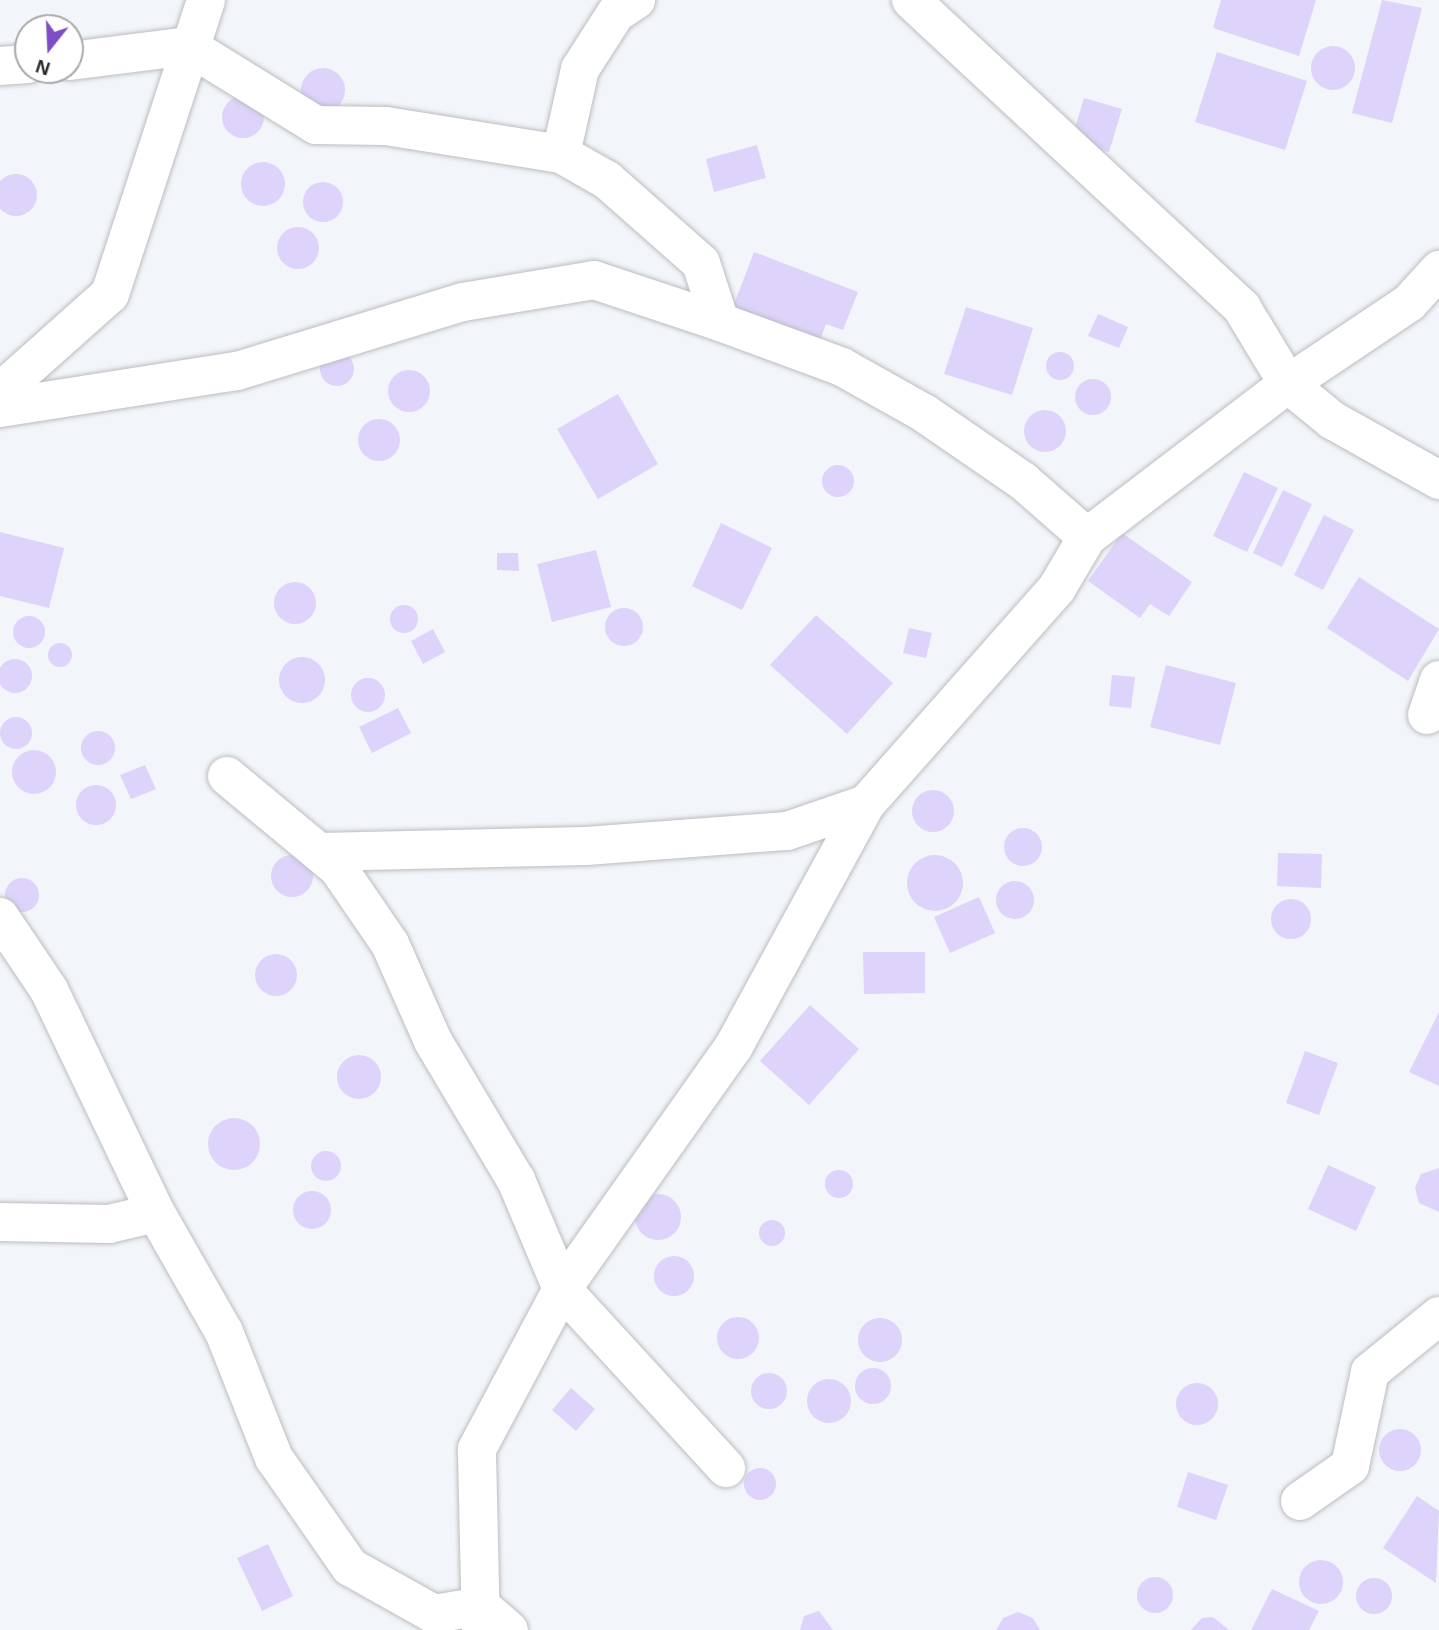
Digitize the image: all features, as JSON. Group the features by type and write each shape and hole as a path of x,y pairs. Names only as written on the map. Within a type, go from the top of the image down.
{"street":[{"path":"0,393 110,294 188,46 206,0"},
{"path":"561,154 580,69 616,13 636,0"},
{"path":"911,0 1242,308 1288,384 1332,420 1439,480"},
{"path":"84,59 188,46 316,125 386,126 561,154 607,180 701,263 720,322"},
{"path":"0,917 49,990 156,1213 224,1332 274,1458 350,1567 434,1614 490,1622 477,1449 562,1289 734,1046 866,804 1057,588 1087,537 1288,384 1409,303 1439,270"},
{"path":"0,408 237,371 463,302 594,279 842,367 924,413 1023,481 1087,537"},
{"path":"228,776 338,868 390,944 433,1041 516,1180 562,1289 726,1468"},
{"path":"320,852 560,847 787,831 866,804"},
{"path":"0,1222 109,1224 156,1213"},
{"path":"1439,1317 1439,1328"},
{"path":"1300,1502 1350,1466 1370,1372 1439,1317"}],"building":[{"path":"1221,0 1316,0 1299,56 1213,28"},
{"path":"1382,0 1422,8 1392,123 1352,113"},
{"path":"1333,46 1348,53 1355,68 1348,83 1333,90 1318,83 1311,68 1318,53"},
{"path":"1217,52 1307,81 1285,150 1195,122"},
{"path":"323,68 338,75 345,90 338,105 323,112 308,105 301,90 308,75"},
{"path":"243,96 258,102 264,117 258,132 243,138 228,132 222,117 228,102"},
{"path":"1084,98 1122,109 1109,152 1071,141"},
{"path":"757,145 766,178 714,192 706,159"},
{"path":"263,162 278,169 285,184 278,199 263,206 248,199 241,184 248,169"},
{"path":"16,174 31,180 37,195 31,210 16,216 1,210 -5,195 1,180"},
{"path":"323,182 337,188 343,202 337,216 323,222 309,216 303,202 309,188"},
{"path":"298,227 313,233 319,248 313,263 298,269 283,263 277,248 283,233"},
{"path":"754,252 858,292 843,330 826,324 818,345 731,312"},
{"path":"966,307 1033,328 1012,395 944,374"},
{"path":"1098,314 1128,327 1119,348 1088,336"},
{"path":"337,352 349,357 354,369 349,381 337,386 325,381 320,369 325,357"},
{"path":"1060,352 1070,356 1074,366 1070,376 1060,380 1050,376 1046,366 1050,356"},
{"path":"409,370 424,376 430,391 424,406 409,412 394,406 388,391 394,376"},
{"path":"1093,379 1106,384 1111,397 1106,410 1093,415 1080,410 1075,397 1080,384"},
{"path":"618,394 658,464 598,499 557,429"},
{"path":"1045,410 1060,416 1066,431 1060,446 1045,452 1030,446 1024,431 1030,416"},
{"path":"379,419 394,425 400,440 394,455 379,461 364,455 358,440 364,425"},
{"path":"838,465 849,470 854,481 849,492 838,497 827,492 822,481 827,470"},
{"path":"1244,472 1278,488 1247,552 1213,536"},
{"path":"1283,490 1312,504 1282,567 1253,553"},
{"path":"1324,515 1354,530 1323,590 1294,575"},
{"path":"721,523 772,548 742,610 692,586"},
{"path":"0,532 64,548 49,608 0,596"},
{"path":"1122,533 1192,582 1169,616 1150,604 1140,618 1088,581"},
{"path":"596,550 611,607 552,622 537,564"},
{"path":"497,553 518,553 519,571 497,570"},
{"path":"1359,577 1439,629 1408,681 1327,628"},
{"path":"295,582 310,588 316,603 310,618 295,624 280,618 274,603 280,588"},
{"path":"404,605 414,609 418,619 414,629 404,633 394,629 390,619 394,609"},
{"path":"624,608 637,614 643,627 637,640 624,646 611,640 605,627 611,614"},
{"path":"816,615 893,683 847,734 770,665"},
{"path":"29,616 40,621 45,632 40,643 29,648 18,643 13,632 18,621"},
{"path":"909,628 932,633 926,658 903,653"},
{"path":"433,629 445,652 423,664 411,641"},
{"path":"60,643 69,646 72,655 69,664 60,667 51,664 48,655 51,646"},
{"path":"302,657 318,664 325,680 318,696 302,703 286,696 279,680 286,664"},
{"path":"15,659 27,664 32,676 27,688 15,693 3,688 -2,676 3,664"},
{"path":"1166,665 1236,683 1220,745 1150,727"},
{"path":"1112,675 1135,677 1131,708 1109,706"},
{"path":"368,678 380,683 385,695 380,707 368,712 356,707 351,695 356,683"},
{"path":"398,708 411,733 372,753 359,727"},
{"path":"16,717 27,722 32,733 27,744 16,749 5,744 0,733 5,722"},
{"path":"98,731 110,736 115,748 110,760 98,765 86,760 81,748 86,736"},
{"path":"34,750 49,757 56,772 49,787 34,794 19,787 12,772 19,757"},
{"path":"145,765 156,789 131,799 120,775"},
{"path":"96,785 110,791 116,805 110,819 96,825 82,819 76,805 82,791"},
{"path":"933,790 948,796 954,811 948,826 933,832 918,826 912,811 918,796"},
{"path":"1023,828 1037,833 1042,847 1037,861 1023,866 1009,861 1004,847 1009,833"},
{"path":"1278,853 1322,854 1321,888 1277,886"},
{"path":"292,855 307,861 313,876 307,891 292,897 277,891 271,876 277,861"},
{"path":"929,855 941,855 951,859 959,867 963,883 959,899 951,907 941,911 929,911 919,907 911,899 907,889 907,877 911,867 919,859"},
{"path":"22,878 34,883 39,895 34,907 22,912 10,907 5,895 10,883"},
{"path":"1015,881 1029,886 1034,900 1029,914 1015,919 1001,914 996,900 1001,886"},
{"path":"979,897 995,933 950,953 934,917"},
{"path":"1291,899 1305,905 1311,919 1305,933 1291,939 1277,933 1271,919 1277,905"},
{"path":"863,952 925,952 925,993 864,994"},
{"path":"276,954 291,960 297,975 291,990 276,996 261,990 255,975 261,960"},
{"path":"810,1005 859,1049 809,1105 760,1061"},
{"path":"1439,1012 1439,1086 1409,1072"},
{"path":"1305,1051 1338,1063 1319,1115 1286,1103"},
{"path":"359,1055 375,1061 381,1077 375,1093 359,1099 343,1093 337,1077 343,1061"},
{"path":"234,1118 244,1120 252,1126 258,1134 258,1154 252,1162 244,1168 234,1170 224,1168 216,1162 210,1154 208,1144 210,1134 216,1126 224,1120"},
{"path":"326,1151 332,1152 340,1160 340,1172 332,1180 326,1181 320,1180 312,1172 311,1166 312,1160 320,1152"},
{"path":"1328,1165 1376,1187 1356,1231 1308,1209"},
{"path":"1439,1168 1439,1212 1419,1203 1415,1188 1421,1174"},
{"path":"839,1170 849,1174 853,1184 849,1194 839,1198 829,1194 825,1184 829,1174"},
{"path":"312,1191 326,1196 331,1210 326,1224 312,1229 298,1224 293,1210 298,1196"},
{"path":"658,1194 674,1201 681,1217 674,1233 658,1240 642,1233 635,1217 642,1201"},
{"path":"772,1220 781,1224 785,1233 781,1242 772,1246 763,1242 759,1233 763,1224"},
{"path":"674,1256 688,1262 694,1276 688,1290 674,1296 660,1290 654,1276 660,1262"},
{"path":"738,1317 753,1323 759,1338 753,1353 738,1359 723,1353 717,1338 723,1323"},
{"path":"880,1318 889,1319 896,1324 901,1331 901,1349 896,1356 889,1361 880,1362 871,1361 864,1356 859,1349 858,1340 859,1331 864,1324 871,1319"},
{"path":"873,1368 886,1373 891,1386 886,1399 873,1404 860,1399 855,1386 860,1373"},
{"path":"769,1373 782,1378 787,1391 782,1404 769,1409 756,1404 751,1391 756,1378"},
{"path":"829,1379 838,1380 845,1385 850,1392 850,1410 845,1417 838,1422 829,1423 820,1422 813,1417 808,1410 807,1401 808,1392 813,1385 820,1380"},
{"path":"1197,1383 1212,1389 1218,1404 1212,1419 1197,1425 1182,1419 1176,1404 1182,1389"},
{"path":"571,1388 595,1409 576,1431 552,1410"},
{"path":"1400,1429 1415,1435 1421,1450 1415,1465 1400,1471 1385,1465 1379,1450 1385,1435"},
{"path":"760,1468 772,1472 776,1484 772,1496 760,1500 748,1496 744,1484 748,1472"},
{"path":"1188,1472 1228,1485 1216,1520 1177,1507"},
{"path":"1417,1496 1439,1511 1436,1583 1383,1548"},
{"path":"268,1544 293,1596 262,1611 237,1558"},
{"path":"1321,1560 1336,1567 1343,1582 1336,1597 1321,1604 1306,1597 1299,1582 1306,1567"},
{"path":"1155,1577 1168,1582 1173,1595 1168,1608 1155,1613 1142,1608 1137,1595 1142,1582"},
{"path":"1374,1578 1386,1584 1392,1596 1386,1608 1374,1614 1362,1608 1356,1596 1362,1584"},
{"path":"1272,1589 1319,1611 1309,1630 1251,1630"},
{"path":"819,1611 833,1630 800,1630 804,1616"},
{"path":"1018,1612 1033,1618 1040,1630 996,1630 1003,1618"},
{"path":"1213,1617 1229,1630 1191,1630 1202,1618"}]}
